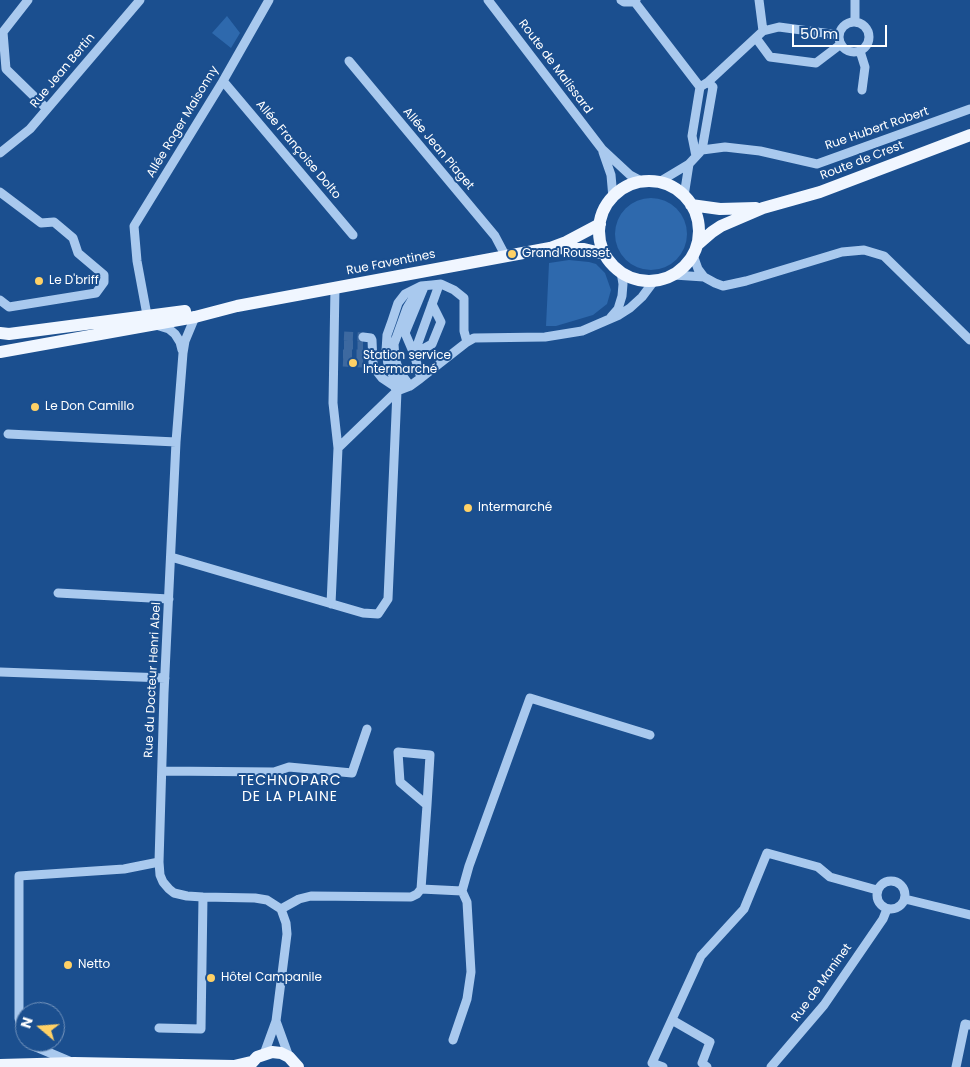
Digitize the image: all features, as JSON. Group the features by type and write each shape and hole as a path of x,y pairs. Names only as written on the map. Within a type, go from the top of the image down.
{"main road":[{"name":"Route de Crest","path":"763,208 820,192 970,135"},
{"path":"643,182 659,182 673,187 688,200 720,209 763,208 712,232 695,250 685,266 674,275 654,281 642,281 631,278 621,272 605,254 600,239 600,224 604,210 613,198 622,190 643,182"},
{"path":"688,200 698,224 695,250"},
{"name":"Rue Faventines","path":"550,248 566,242 600,224"},
{"name":"Rue Faventines","path":"0,352 151,320 237,306 505,255 550,248 584,249 605,254"},
{"name":"Rue Faventines","path":"0,333 8,334 195,317 237,306"},
{"path":"0,1065 22,1066 74,1063 234,1066 250,1064 264,1054 272,1052 289,1057 298,1067"}],"street":[{"path":"28,0 2,32 6,69 47,109"},
{"name":"Rue Jean Bertin","path":"0,153 30,129 140,0"},
{"name":"Allée Roger Maisonny","path":"151,320 137,261 134,226 223,81 269,0"},
{"name":"Route de Malissard","path":"488,0 602,149 630,174 643,182"},
{"path":"621,0 624,2 635,1 704,85 713,87 699,153 689,164 659,182"},
{"path":"759,0 763,31"},
{"path":"855,0 855,21"},
{"path":"855,21 864,25 870,34 868,44 856,52 848,50 840,40 840,30 846,24 855,21"},
{"path":"699,153 692,136 704,85 763,31 779,27 840,40"},
{"path":"756,38 770,57 816,63 840,40"},
{"path":"860,51 866,67 862,90"},
{"name":"Allée Jean Piaget","path":"349,61 495,236 505,255"},
{"name":"Allée Françoise Dolto","path":"223,81 353,235"},
{"name":"Rue Hubert Robert","path":"699,153 713,148 725,147 817,164 970,109"},
{"name":"Route de Malissard","path":"602,149 611,175 613,198"},
{"path":"688,200 689,164"},
{"path":"0,192 40,223 54,222 73,238 78,253 104,275 104,282 96,294 9,307 0,300"},
{"path":"695,250 698,268 704,277"},
{"path":"674,275 704,277 724,286 842,252 864,250 884,256 970,340"},
{"path":"609,319 620,304 623,284 621,272"},
{"path":"338,448 403,388 421,378 474,338 545,337 582,331 630,308 654,281"},
{"path":"171,557 362,613 378,614 388,599 403,388 395,358 394,344 407,308 414,295 422,286 441,284 454,290 464,298 464,331 467,342"},
{"path":"414,354 439,285"},
{"path":"421,378 405,333 422,286"},
{"path":"330,604 338,448 333,403 339,349 335,288"},
{"path":"414,354 432,344 442,322 432,304"},
{"name":"Rue du Docteur Henri Abel","path":"195,317 185,341 183,353 176,442 165,678 160,875 169,889 180,895 255,898 267,900 281,909"},
{"path":"151,320 175,334 180,342 183,353"},
{"path":"373,355 363,350 373,355 379,375 394,386 403,388"},
{"path":"8,434 176,442"},
{"path":"58,592 169,599"},
{"path":"0,672 165,678"},
{"path":"453,1040 467,999 471,972 467,902 462,891 469,866 530,698 650,735"},
{"path":"162,771 274,772 289,767 352,773 367,729"},
{"path":"421,889 427,805 430,755 398,752 400,782 427,805"},
{"path":"663,1067 652,1063 701,956 744,909 767,853 818,867 830,877 877,890"},
{"path":"19,1002 19,876 124,868 159,862"},
{"path":"895,880 904,887 905,899 898,908 887,909 878,902 877,890 884,881 895,880"},
{"path":"264,1054 276,1021 286,934 286,923 281,909 298,899 311,896 411,897 421,889 462,891"},
{"path":"159,1028 201,1028 204,897"},
{"path":"905,899 970,915"},
{"name":"Rue de Maninet","path":"771,1067 824,1005 883,919 887,909"},
{"path":"672,1020 710,1042 703,1066"},
{"path":"276,1021 289,1057"},
{"path":"956,1067 965,1024 970,1024"},
{"path":"48,1052 74,1063"}],"shaded area":[{"path":"227,16 240,33 231,48 212,33"},
{"path":"644,198 658,198 677,208 687,227 687,241 677,260 658,270 644,270 625,260 615,241 615,227 625,208"},
{"path":"569,260 596,264 605,273 611,290 607,304 593,315 556,326 546,326 549,263"}],"tunnel":[{"path":"344,336 363,337"},
{"path":"344,345 363,345"},
{"path":"343,354 363,354"},
{"path":"343,362 363,363"}],"place":[{"name":"Grand Rousset","path":"512,254"},
{"name":"Le D'briff","path":"39,281"},
{"name":"Station service Intermarché","path":"353,363"},
{"name":"Le Don Camillo","path":"35,407"},
{"name":"Intermarché","path":"468,508"},
{"name":"Netto","path":"68,965"},
{"name":"Hôtel Campanile","path":"211,978"}],"district":[{"name":"TECHNOPARC DE LA PLAINE","path":"290,790"}]}
